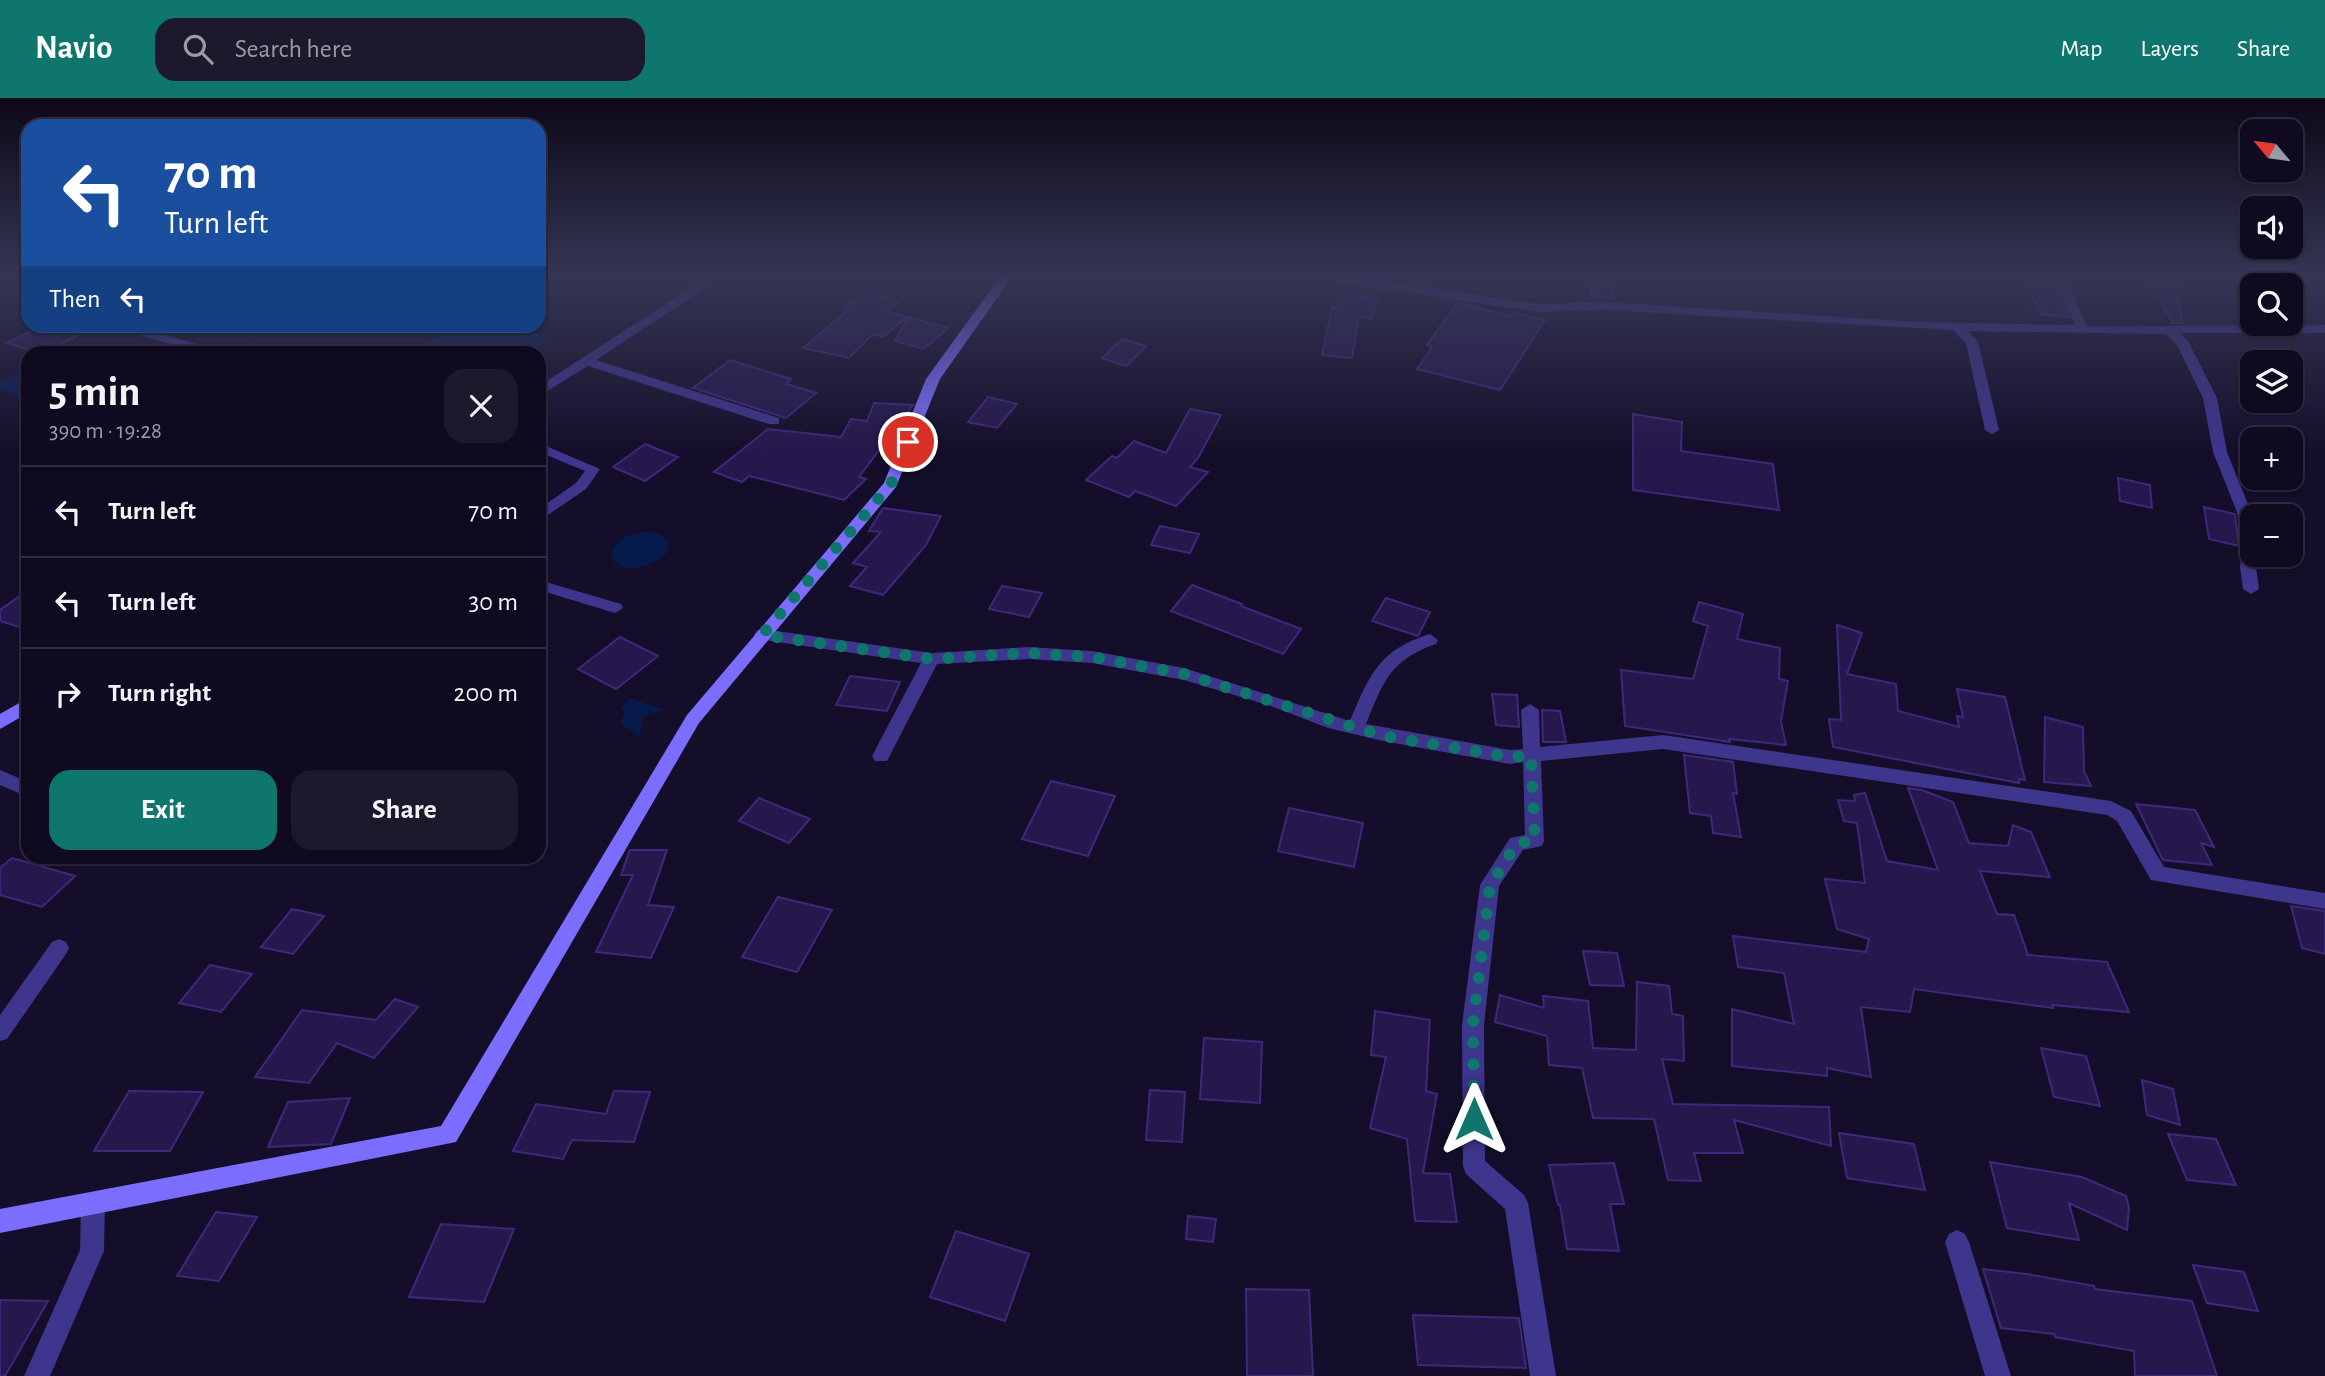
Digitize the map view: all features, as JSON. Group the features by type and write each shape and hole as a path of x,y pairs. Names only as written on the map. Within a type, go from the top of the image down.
{"street":[{"path":"149,334 194,346"},
{"path":"546,388 631,334"},
{"path":"0,1221 448,1135 694,719 891,484 933,379 965,334"},
{"path":"1964,334 1972,342 1992,430"},
{"path":"2173,334 2183,343 2210,398 2220,452 2244,512 2250,552 2248,567 2251,589"},
{"path":"588,362 774,421"},
{"path":"546,450 593,470 581,486 546,511"},
{"path":"546,587 615,608"},
{"path":"762,635 932,659 1029,653 1092,657 1184,674 1356,728 1440,746 1510,757 1663,742 2110,808 2124,816 2158,874 2325,901"},
{"path":"1356,728 1375,684 1393,656 1412,645 1430,640"},
{"path":"881,756 932,659"},
{"path":"0,723 21,709"},
{"path":"1530,710 1535,841 1517,843 1490,886 1473,1025 1474,1166 1516,1203 1543,1376"},
{"path":"0,777 21,787"},
{"path":"0,1032 59,948"},
{"path":"37,1376 92,1251 93,1203"},
{"path":"1957,1242 1998,1376"}],"water":[{"path":"443,334 537,334 552,339 540,346 421,346"},
{"path":"21,372 21,398 0,389 0,383"},
{"path":"644,532 658,534 667,540 669,543 665,555 638,568 624,567 612,559 613,547 625,537"},
{"path":"631,698 666,710 644,715 639,736 620,723 626,711 620,708"}],"building":[{"path":"26,334 82,334 57,346 21,348 7,343"},
{"path":"820,334 887,334 883,337 873,334 849,358 803,348"},
{"path":"899,334 942,334 924,349 895,341"},
{"path":"1326,334 1356,334 1352,358 1322,355"},
{"path":"1435,334 1536,334 1500,390 1417,369 1432,347 1427,345"},
{"path":"1122,339 1146,346 1126,366 1102,358"},
{"path":"730,360 791,379 786,384 816,393 786,418 693,388"},
{"path":"988,397 1017,404 997,428 968,422"},
{"path":"874,403 913,405 859,477 866,479 844,500 749,476 742,482 714,472 768,429 841,437 851,419 867,421"},
{"path":"1190,409 1221,415 1198,458 1190,467 1208,472 1176,506 1135,491 1129,497 1086,480 1112,456 1117,458 1134,441 1166,453"},
{"path":"1633,414 1682,422 1681,451 1773,464 1779,510 1633,490"},
{"path":"645,444 678,457 645,481 613,467"},
{"path":"2118,478 2150,485 2152,508 2120,501"},
{"path":"2204,507 2235,514 2239,546 2209,539"},
{"path":"883,508 941,516 926,545 883,595 850,586 867,567 853,563 881,532 869,531"},
{"path":"1160,526 1199,534 1190,553 1151,545"},
{"path":"1192,585 1301,629 1283,654 1171,611"},
{"path":"1002,586 1042,593 1029,617 989,609"},
{"path":"21,595 21,628 0,621 0,610"},
{"path":"1386,598 1430,612 1418,636 1372,621"},
{"path":"1699,602 1743,614 1737,639 1780,648 1779,679 1788,681 1781,721 1786,745 1729,739 1730,742 1625,726 1621,670 1693,679 1708,626 1693,621"},
{"path":"1837,625 1862,633 1847,674 1896,684 1898,711 1959,727 1957,716 1963,717 1957,689 2005,697 2025,780 2019,779 2019,783 1833,747 1829,719 1841,720"},
{"path":"620,637 658,656 616,689 578,669"},
{"path":"850,676 900,682 887,711 836,705"},
{"path":"1492,694 1517,695 1519,727 1496,725"},
{"path":"1542,710 1560,711 1566,742 1543,742"},
{"path":"2045,717 2083,727 2084,771 2091,786 2044,782"},
{"path":"1684,755 1733,762 1737,794 1733,793 1741,837 1713,833 1711,816 1690,813"},
{"path":"1051,781 1115,796 1088,856 1022,839"},
{"path":"1908,788 1922,790 1953,802 1969,843 2008,846 2013,825 2031,832 2050,877 1980,871 1997,914 2014,915 2028,955 2107,962 2129,1012 2052,1005 2053,1008 1914,989 1910,1012 1861,1007 1871,1077 1827,1068 1827,1076 1732,1066 1732,1009 1794,1024 1784,973 1738,967 1733,936 1866,952 1869,939 1837,929 1825,879 1865,883 1857,823 1844,821 1838,800 1855,801 1854,795 1865,793 1887,861 1938,870"},
{"path":"759,798 810,819 789,843 739,821"},
{"path":"2136,804 2195,810 2214,847 2201,843 2212,865 2163,860"},
{"path":"1289,808 1363,823 1354,867 1278,851"},
{"path":"630,850 667,850 648,905 674,907 651,958 596,952 633,875 621,875"},
{"path":"12,858 21,861 21,864 33,864 75,876 42,907 0,895 0,868"},
{"path":"778,897 832,910 797,972 742,957"},
{"path":"2291,906 2325,911 2325,954 2302,948"},
{"path":"292,909 324,916 293,954 261,947"},
{"path":"1583,951 1617,953 1624,986 1590,985"},
{"path":"210,965 252,974 221,1012 179,1003"},
{"path":"1637,982 1669,986 1672,1014 1683,1016 1684,1061 1662,1059 1673,1104 1829,1107 1831,1146 1734,1120 1743,1153 1694,1153 1701,1181 1668,1180 1654,1119 1593,1118 1582,1068 1549,1065 1547,1036 1495,1022 1500,995 1544,1008 1543,996 1588,1001 1593,1048 1636,1050"},
{"path":"395,999 418,1007 374,1058 337,1043 309,1083 255,1077 302,1010 376,1020"},
{"path":"1375,1011 1430,1020 1426,1091 1437,1094 1423,1173 1450,1174 1457,1222 1415,1221 1407,1139 1370,1128 1386,1057 1371,1055"},
{"path":"1204,1038 1262,1042 1260,1103 1200,1099"},
{"path":"2041,1048 2086,1056 2100,1106 2054,1097"},
{"path":"2142,1080 2173,1089 2180,1125 2147,1115"},
{"path":"1150,1090 1185,1092 1182,1142 1146,1140"},
{"path":"129,1091 203,1092 170,1151 94,1151"},
{"path":"614,1091 650,1092 634,1142 572,1140 563,1159 513,1151 536,1104 606,1114"},
{"path":"350,1098 331,1144 268,1147 288,1102"},
{"path":"1839,1133 1914,1144 1925,1190 1847,1178"},
{"path":"2168,1134 2216,1139 2236,1185 2187,1180"},
{"path":"1990,1162 2082,1177 2126,1196 2129,1208 2127,1230 2069,1203 2079,1240 2007,1228"},
{"path":"1614,1163 1624,1204 1610,1204 1619,1251 1567,1249 1560,1205 1549,1165"},
{"path":"216,1212 257,1217 219,1281 177,1276"},
{"path":"1188,1216 1216,1219 1213,1242 1186,1239"},
{"path":"441,1224 514,1229 484,1302 409,1297"},
{"path":"956,1231 1029,1254 1005,1321 930,1297"},
{"path":"2193,1265 2244,1272 2258,1311 2207,1303"},
{"path":"1983,1269 2027,1274 2094,1286 2095,1289 2192,1301 2217,1376 2135,1376 2134,1351 2055,1337 2054,1334 2001,1328"},
{"path":"1246,1289 1309,1290 1313,1376 1247,1376"},
{"path":"0,1300 48,1301 5,1376 0,1376"},
{"path":"1413,1315 1519,1318 1526,1368 1418,1365"}],"route":[{"path":"908,442 891,484 762,635 932,659 1029,653 1092,657 1184,674 1277,702 1334,723 1383,736 1510,757 1531,756 1535,841 1517,843 1490,886 1473,1025 1474,1119"}]}
